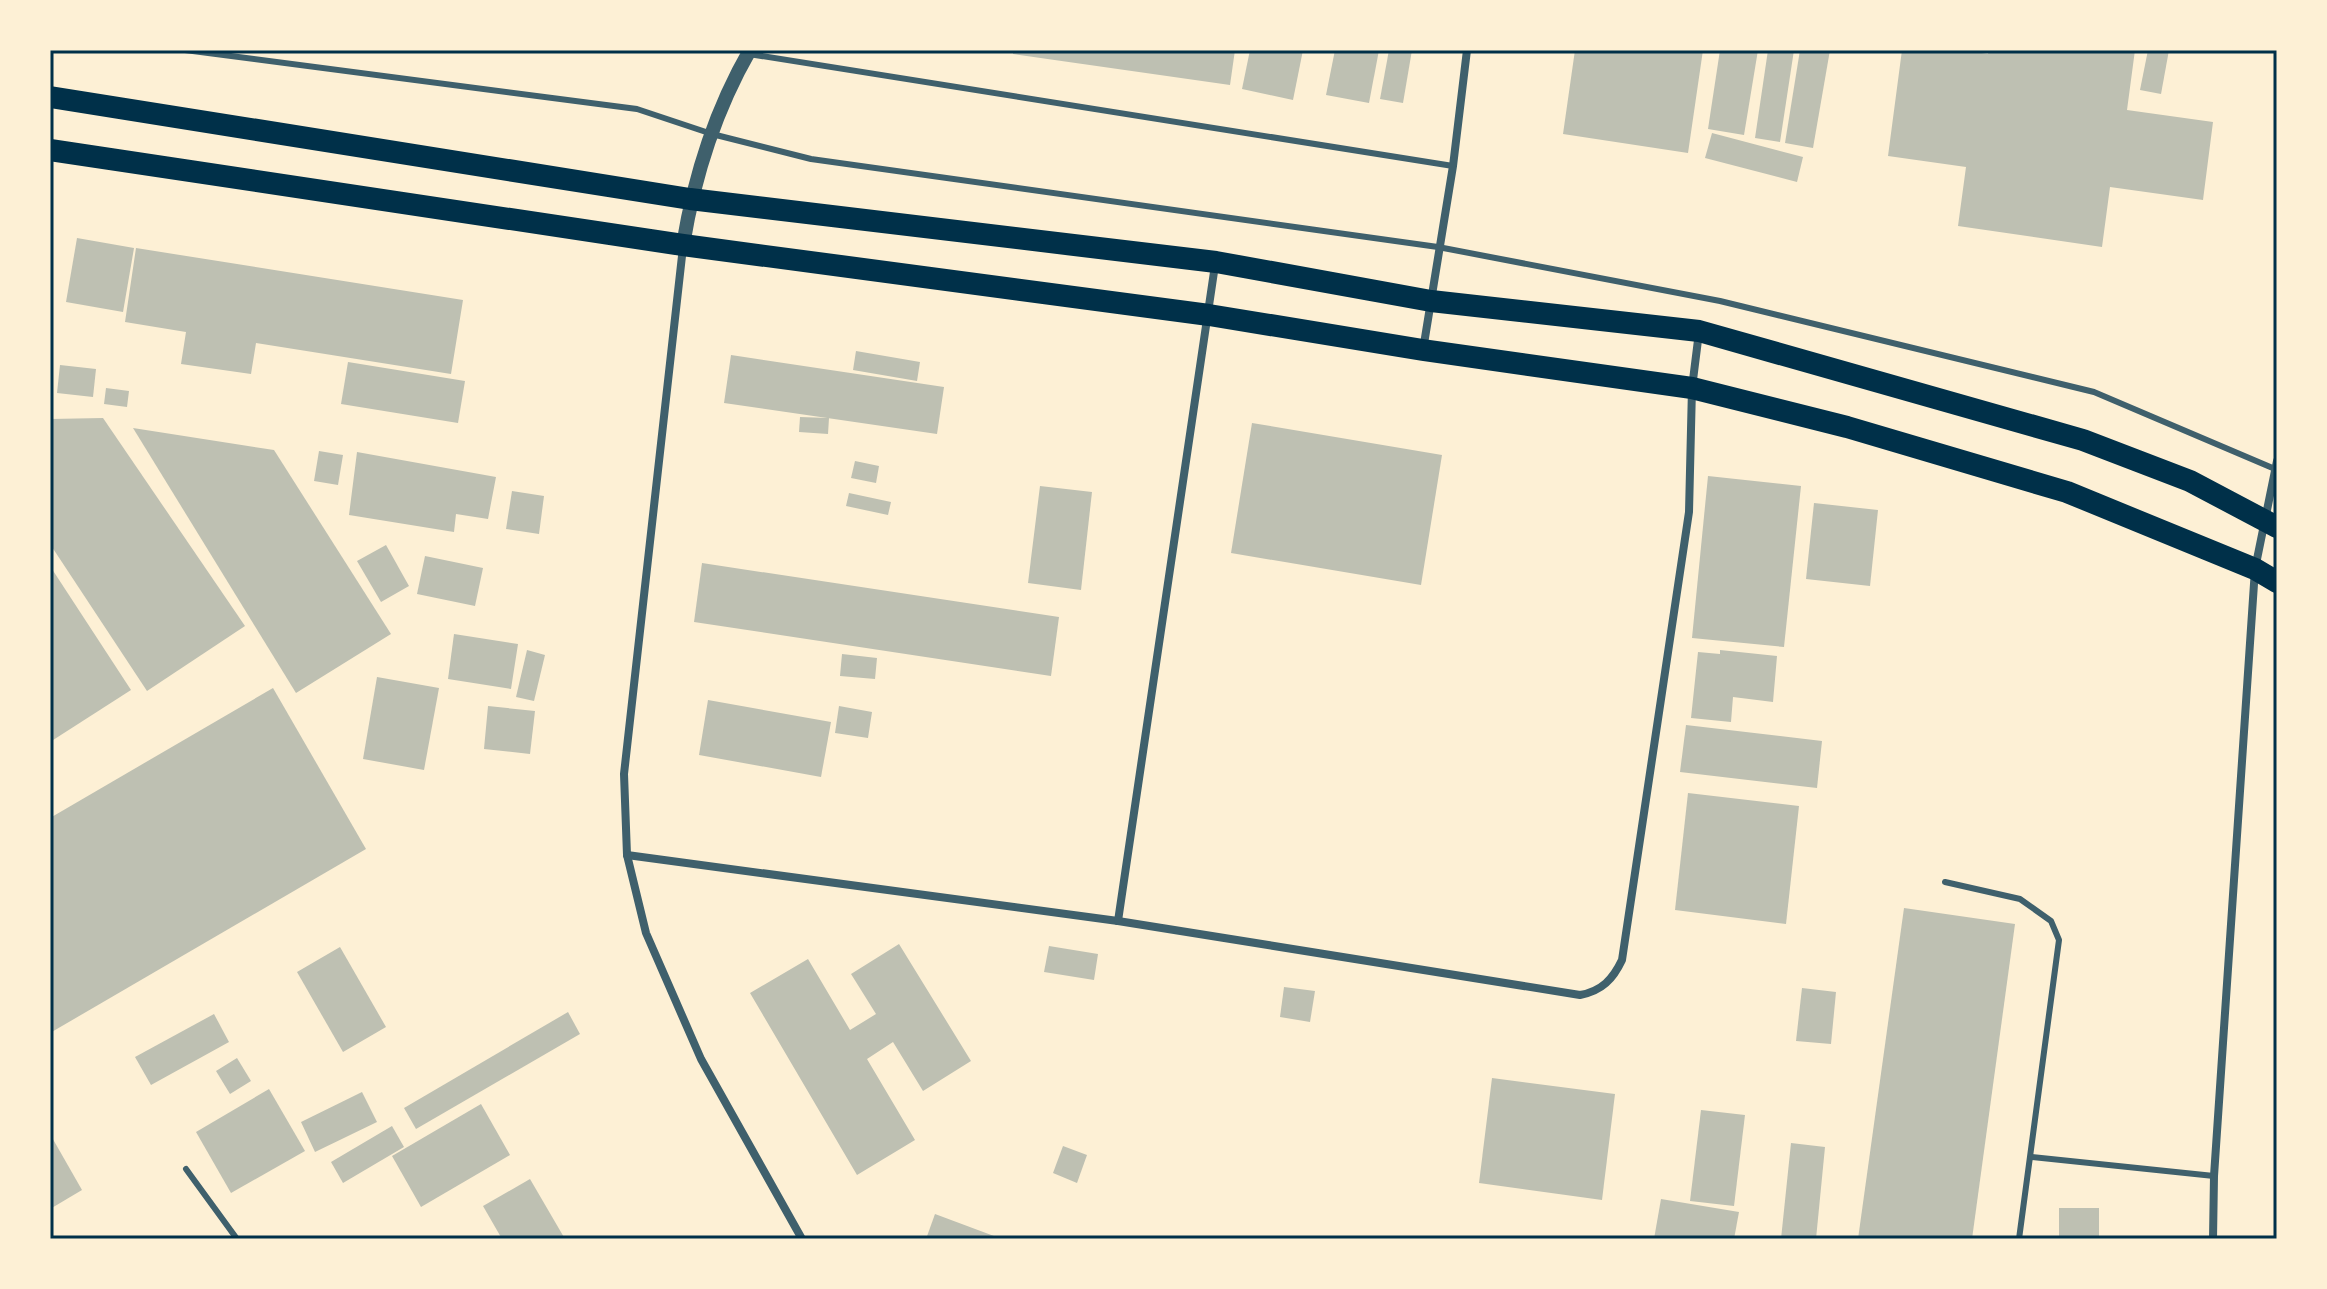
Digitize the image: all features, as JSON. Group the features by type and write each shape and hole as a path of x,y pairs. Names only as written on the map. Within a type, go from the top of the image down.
{"highway":[{"path":"50,97 690,199 1216,262 1431,301 1699,331 2083,440 2190,481 2271,523"},
{"path":"50,150 683,245 1209,315 1423,350 1692,388 1847,427 2067,492 2255,569 2277,582"}],"street":[{"path":"1423,350 1453,166 1467,50"},
{"path":"748,52 712,134 690,199 683,245 624,774 627,855 646,933 669,991 701,1059 802,1239"},
{"path":"1118,921 1216,262"},
{"path":"627,855 1118,921 1580,995 1593,992 1616,974 1622,960 1689,512 1692,388 1699,331"},
{"path":"2213,1239 2214,1176 2255,569 2271,523 2276,465"}],"lane":[{"path":"185,50 637,109 712,134 811,159 1438,247 1720,301 2094,392 2276,465"},
{"path":"748,52 1453,166"},
{"path":"1945,882 2020,899 2051,921 2059,940 2019,1239"},
{"path":"2031,1157 2214,1176"},
{"path":"186,1169 237,1239"}],"building":[{"path":"1013,50 1235,50 1230,85 1013,54"},
{"path":"1250,50 1303,50 1293,100 1242,89"},
{"path":"1335,50 1379,50 1369,103 1326,95"},
{"path":"1389,50 1412,50 1403,103 1380,99"},
{"path":"1575,50 1703,50 1688,153 1563,134"},
{"path":"1720,50 1758,50 1744,135 1708,129"},
{"path":"1768,50 1794,50 1780,142 1755,138"},
{"path":"1800,50 1830,50 1813,148 1785,143"},
{"path":"1902,50 1963,50 1988,54 1989,50 2135,50 2127,110 2213,122 2203,200 2110,187 2102,247 1958,226 1966,167 1888,156"},
{"path":"2148,50 2169,50 2161,94 2140,90"},
{"path":"1712,133 1803,157 1797,182 1705,158"},
{"path":"77,238 134,248 123,312 66,302"},
{"path":"136,248 463,300 451,374 256,343 251,374 181,364 186,332 125,322"},
{"path":"856,351 920,362 917,381 853,370"},
{"path":"731,355 944,387 937,434 724,403"},
{"path":"348,362 465,381 458,423 341,404"},
{"path":"60,365 96,369 93,397 57,393"},
{"path":"106,388 129,391 127,407 104,404"},
{"path":"800,417 829,418 828,434 799,432"},
{"path":"103,418 245,626 147,691 50,544 50,419"},
{"path":"1252,423 1442,455 1421,585 1231,553"},
{"path":"133,428 274,450 391,634 296,693"},
{"path":"319,451 343,455 338,485 314,481"},
{"path":"357,452 496,477 488,519 456,514 454,532 349,515"},
{"path":"855,461 879,466 876,483 851,478"},
{"path":"1708,476 1801,486 1784,647 1692,638"},
{"path":"1040,486 1092,492 1081,590 1028,583"},
{"path":"512,491 544,496 539,534 506,529"},
{"path":"849,493 891,502 888,515 846,506"},
{"path":"1814,503 1878,510 1870,586 1806,579"},
{"path":"386,545 409,586 381,602 357,561"},
{"path":"425,556 483,568 475,606 417,594"},
{"path":"702,563 1059,617 1051,676 694,622"},
{"path":"50,566 131,690 50,742"},
{"path":"454,634 518,644 511,689 448,679"},
{"path":"527,650 545,655 534,701 516,697"},
{"path":"1720,650 1777,656 1773,702 1733,697 1731,722 1691,718 1698,652 1720,654"},
{"path":"842,654 877,658 875,679 840,676"},
{"path":"377,677 439,688 424,770 363,759"},
{"path":"273,688 366,849 50,1033 50,818"},
{"path":"708,700 831,722 821,777 699,755"},
{"path":"488,706 535,711 530,754 484,749"},
{"path":"839,706 872,712 868,738 835,733"},
{"path":"1686,725 1822,741 1817,788 1680,772"},
{"path":"1688,793 1799,806 1786,924 1675,910"},
{"path":"1904,908 2015,924 1972,1239 1858,1239"},
{"path":"899,944 971,1061 923,1091 893,1042 867,1059 915,1140 857,1175 750,993 808,959 850,1030 876,1014 851,974"},
{"path":"1049,946 1098,954 1094,980 1044,972"},
{"path":"340,947 386,1027 343,1052 297,972"},
{"path":"1284,987 1315,991 1310,1022 1280,1017"},
{"path":"1802,988 1836,992 1831,1044 1796,1041"},
{"path":"568,1012 580,1034 416,1129 404,1108"},
{"path":"214,1014 229,1042 151,1085 135,1057"},
{"path":"237,1058 251,1081 230,1094 216,1071"},
{"path":"1492,1078 1615,1094 1602,1200 1479,1183"},
{"path":"269,1089 305,1151 231,1193 196,1132"},
{"path":"362,1092 377,1122 315,1152 301,1122"},
{"path":"481,1104 510,1155 421,1207 392,1156"},
{"path":"1701,1110 1745,1115 1734,1206 1690,1201"},
{"path":"392,1126 404,1147 343,1183 331,1162"},
{"path":"50,1134 82,1190 50,1209"},
{"path":"1791,1143 1825,1147 1816,1239 1781,1239"},
{"path":"1063,1146 1087,1155 1077,1183 1053,1173"},
{"path":"530,1179 565,1239 502,1239 483,1206"},
{"path":"1661,1199 1739,1212 1734,1239 1654,1239"},
{"path":"2059,1208 2099,1208 2099,1238 2059,1238"},
{"path":"935,1214 1002,1239 926,1239"}]}
